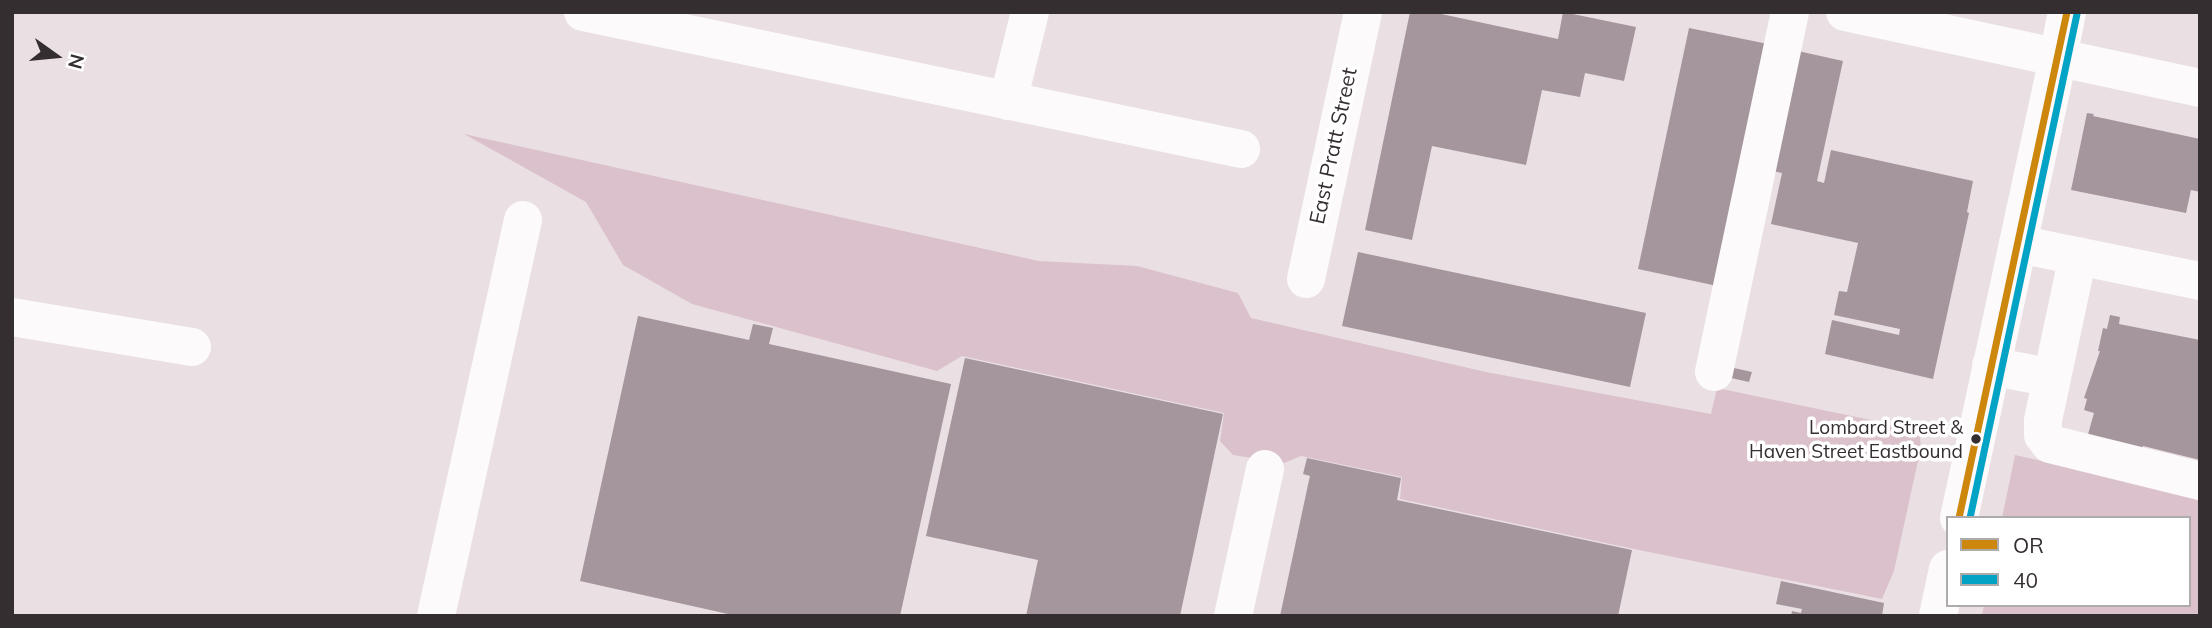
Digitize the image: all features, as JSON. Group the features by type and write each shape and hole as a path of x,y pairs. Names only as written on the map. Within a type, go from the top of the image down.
{"main road":[{"path":"583,12 1241,149"},
{"path":"1008,100 1031,12"},
{"name":"East Pratt Street","path":"1306,279 1363,12"},
{"path":"1714,372 1790,12"},
{"path":"1845,12 1922,20 2058,58 2200,88"},
{"path":"1959,516 2067,12"},
{"path":"436,616 523,220"},
{"path":"2018,244 2200,281"},
{"path":"2078,256 2043,420 2043,435 2050,444 2200,481"},
{"path":"12,317 192,347"},
{"path":"1992,366 2052,378"},
{"path":"1233,616 1265,470"}],"shaded area":[{"path":"464,134 1039,261 1137,266 1238,293 1251,318 1486,372 1711,414 1717,388 1919,430 1921,447 1894,571 1882,599 1400,499 1402,477 1301,456 1284,463 1233,455 1220,441 1224,413 962,356 937,371 692,304 623,265 586,202"},
{"path":"2015,455 2200,496 2200,616 1982,616 1984,607 2191,607 2191,516 2002,516"}],"building":[{"path":"1410,12 1432,12 1558,39 1563,12 1636,27 1624,81 1585,73 1580,97 1542,90 1526,165 1432,146 1412,240 1365,230"},
{"path":"1689,28 1773,45 1722,287 1638,269"},
{"path":"1789,49 1843,61 1817,181 1824,183 1831,150 1973,181 1967,212 1969,213 1933,379 1825,354 1832,320 1899,335 1900,329 1834,315 1839,291 1847,292 1858,243 1771,224 1782,173 1763,169"},
{"path":"2087,113 2200,139 2200,192 2191,190 2186,213 2071,190"},
{"path":"1358,252 1646,313 1630,387 1342,326"},
{"path":"2110,315 2120,317 2119,324 2200,340 2200,460 2143,446 2085,445 2094,413 2084,410 2087,399 2084,398 2100,351 2103,328 2107,329"},
{"path":"638,316 749,340 753,324 773,328 769,344 951,384 900,616 737,616 580,581"},
{"path":"965,358 1223,414 1180,616 1026,616 1038,560 926,536"},
{"path":"1725,366 1752,372 1749,382 1722,376"},
{"path":"1307,458 1401,478 1397,500 1632,550 1618,616 1280,616 1310,476 1303,474"},
{"path":"1781,581 1884,603 1882,616 1791,616 1792,611 1801,613 1802,609 1776,604"}],"transit line":[{"name":"OR","path":"1959,516 2067,12"},
{"name":"40","path":"1970,516 2077,14"}],"place":[{"name":"Lombard Street & Haven Street Eastbound","path":"1976,439"}]}
